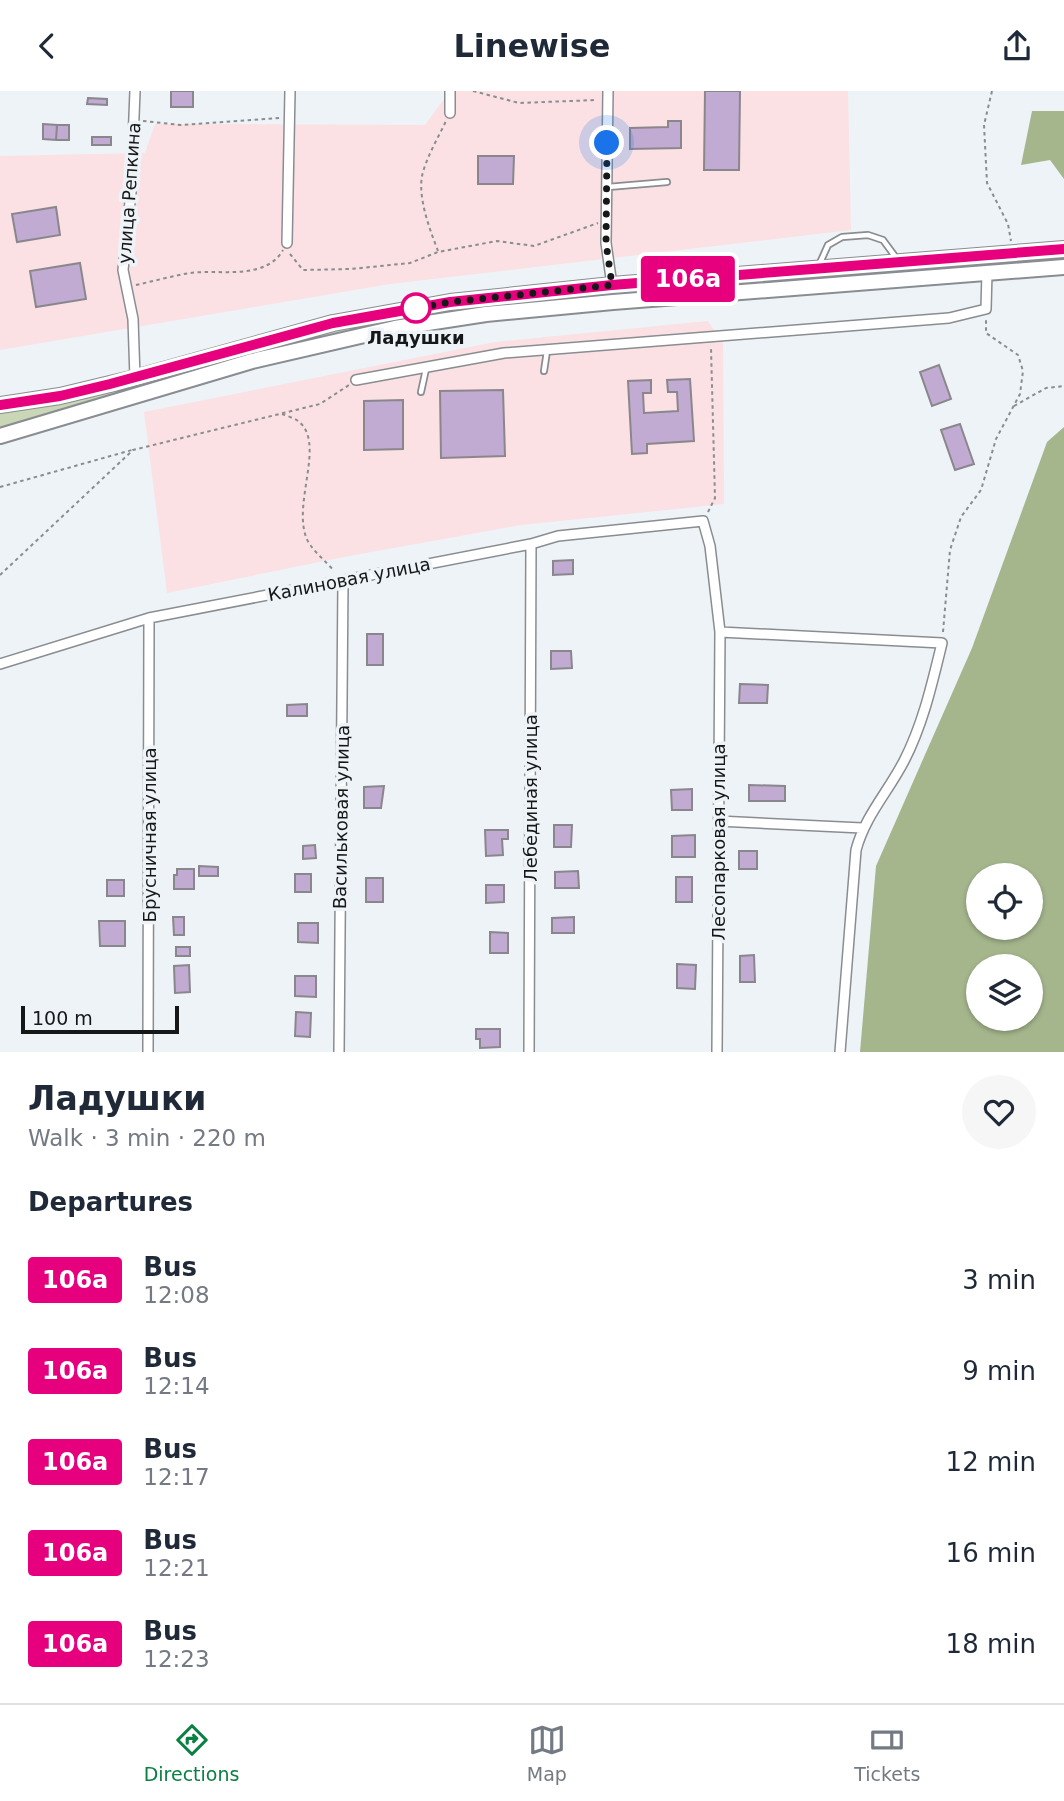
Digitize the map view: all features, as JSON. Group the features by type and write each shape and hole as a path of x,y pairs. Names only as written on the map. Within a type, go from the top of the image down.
{"main road":[{"path":"0,405 60,396 135,378 333,323 450,302 612,285 1064,249"},
{"path":"0,436 251,361 395,328 486,314 613,302 1064,267"},
{"path":"612,285 613,302"}],"street":[{"name":"улица Репкина","path":"135,91 131,192 123,269 132,319 135,378"},
{"path":"287,243 290,91"},
{"path":"450,91 450,113"},
{"path":"608,95 606,243 612,285"},
{"path":"356,380 504,353 948,318 986,310 987,272"},
{"name":"Калиновая улица","path":"0,664 149,618 531,544 558,536 703,521"},
{"name":"Лесопарковая улица","path":"703,521 710,546 720,632 717,1052"},
{"name":"Лебединая улица","path":"529,1052 531,544"},
{"name":"Васильковая улица","path":"339,1052 344,581"},
{"name":"Брусничная улица","path":"148,1052 149,618"},
{"path":"720,632 942,643 927,706 904,761 862,828 856,850 840,1052"},
{"path":"718,821 862,828"}],"lane":[{"path":"607,187 667,182"},
{"path":"817,269 828,245 842,237 868,235 889,245 898,263"},
{"path":"544,370 547,350"},
{"path":"421,392 426,368"}],"path":[{"path":"473,91 519,103 585,102 608,95"},
{"path":"992,91 984,125 987,183 1008,224 1013,253"},
{"path":"438,252 426,211 423,173 450,113"},
{"path":"135,120 181,125 290,117"},
{"path":"287,243 292,258 303,270 351,269 410,264 438,252 497,241 534,246 597,223 607,224"},
{"path":"127,287 206,271 228,274 262,267 280,254 287,243"},
{"path":"942,643 950,550 961,517 981,490 996,439 1020,394 1023,371 1018,355 986,333 986,310"},
{"path":"703,521 715,498 711,337"},
{"path":"0,487 133,450 320,404 356,380"},
{"path":"1013,407 1046,387 1064,386"},
{"path":"281,414 298,420 308,432 311,452 303,494 302,518 306,540 344,581"},
{"path":"0,575 133,450"}],"shaded area":[{"path":"450,91 848,91 851,230 390,284 0,350 0,156 145,153 155,124 425,125"},
{"path":"708,321 723,343 724,504 521,525 167,593 144,412 495,342"}],"green space":[{"path":"1032,111 1064,111 1064,179 1050,160 1021,165"},
{"path":"1064,255 1064,259 636,295 633,293 637,290"},
{"path":"584,294 588,297 501,307 0,429 0,411 362,324 477,305"},
{"path":"1064,427 1064,1052 860,1052 876,866 972,648 1047,442"}],"building":[{"path":"171,91 193,91 193,107 171,107"},
{"path":"705,91 740,91 739,170 704,170"},
{"path":"88,98 107,99 107,105 87,104"},
{"path":"668,121 681,121 681,148 630,149 630,128 668,127"},
{"path":"43,124 57,125 56,140 43,139"},
{"path":"57,125 69,125 69,140 56,140"},
{"path":"92,137 111,137 111,145 92,145"},
{"path":"478,156 514,156 513,184 478,184"},
{"path":"56,207 60,235 17,242 12,214"},
{"path":"80,263 86,299 36,307 30,271"},
{"path":"939,365 951,399 932,406 920,372"},
{"path":"690,379 694,441 647,444 647,453 632,454 628,381 651,380 651,393 643,393 644,413 678,411 677,392 668,392 667,380"},
{"path":"503,390 505,456 441,458 440,391"},
{"path":"403,400 403,449 364,450 364,401"},
{"path":"960,424 974,464 955,470 941,430"},
{"path":"573,560 573,574 553,575 553,561"},
{"path":"367,634 383,634 383,665 367,665"},
{"path":"551,651 571,651 572,668 551,669"},
{"path":"740,684 768,685 767,703 739,703"},
{"path":"307,704 307,716 287,716 287,705"},
{"path":"749,785 785,786 785,801 749,801"},
{"path":"384,786 381,808 364,808 364,787"},
{"path":"692,789 692,810 672,810 671,790"},
{"path":"554,825 572,825 571,847 554,847"},
{"path":"485,830 508,830 508,839 502,839 503,855 486,856"},
{"path":"695,835 695,857 672,857 672,836"},
{"path":"315,845 316,858 303,859 303,846"},
{"path":"739,851 757,851 757,869 739,869"},
{"path":"199,866 218,867 218,876 199,876"},
{"path":"177,869 194,869 194,889 174,889"},
{"path":"578,871 579,888 555,888 555,872"},
{"path":"295,874 311,874 311,892 295,892"},
{"path":"676,877 692,877 692,902 676,902"},
{"path":"366,878 383,878 383,902 366,902"},
{"path":"107,880 124,880 124,896 107,896"},
{"path":"486,885 504,885 504,902 486,903"},
{"path":"173,917 184,917 184,935 174,935"},
{"path":"574,917 574,933 552,933 552,918"},
{"path":"99,921 125,921 125,946 100,946"},
{"path":"298,923 318,923 318,943 298,942"},
{"path":"490,932 508,933 508,953 490,953"},
{"path":"176,947 190,947 190,956 176,956"},
{"path":"754,955 755,982 740,982 740,956"},
{"path":"677,964 696,965 695,989 677,988"},
{"path":"189,965 190,992 175,993 174,966"},
{"path":"295,976 316,976 316,997 295,996"},
{"path":"296,1012 311,1013 310,1037 295,1036"},
{"path":"476,1029 500,1029 500,1047 480,1048"}],"bus line":[{"name":"106а","path":"0,405 60,396 135,378 333,323 450,302 612,285 1064,249"}],"place":[{"name":"Ладушки","path":"416,308"}],"route":[{"path":"416,308 412,309 450,302 612,285 606,243 607,143"}]}
